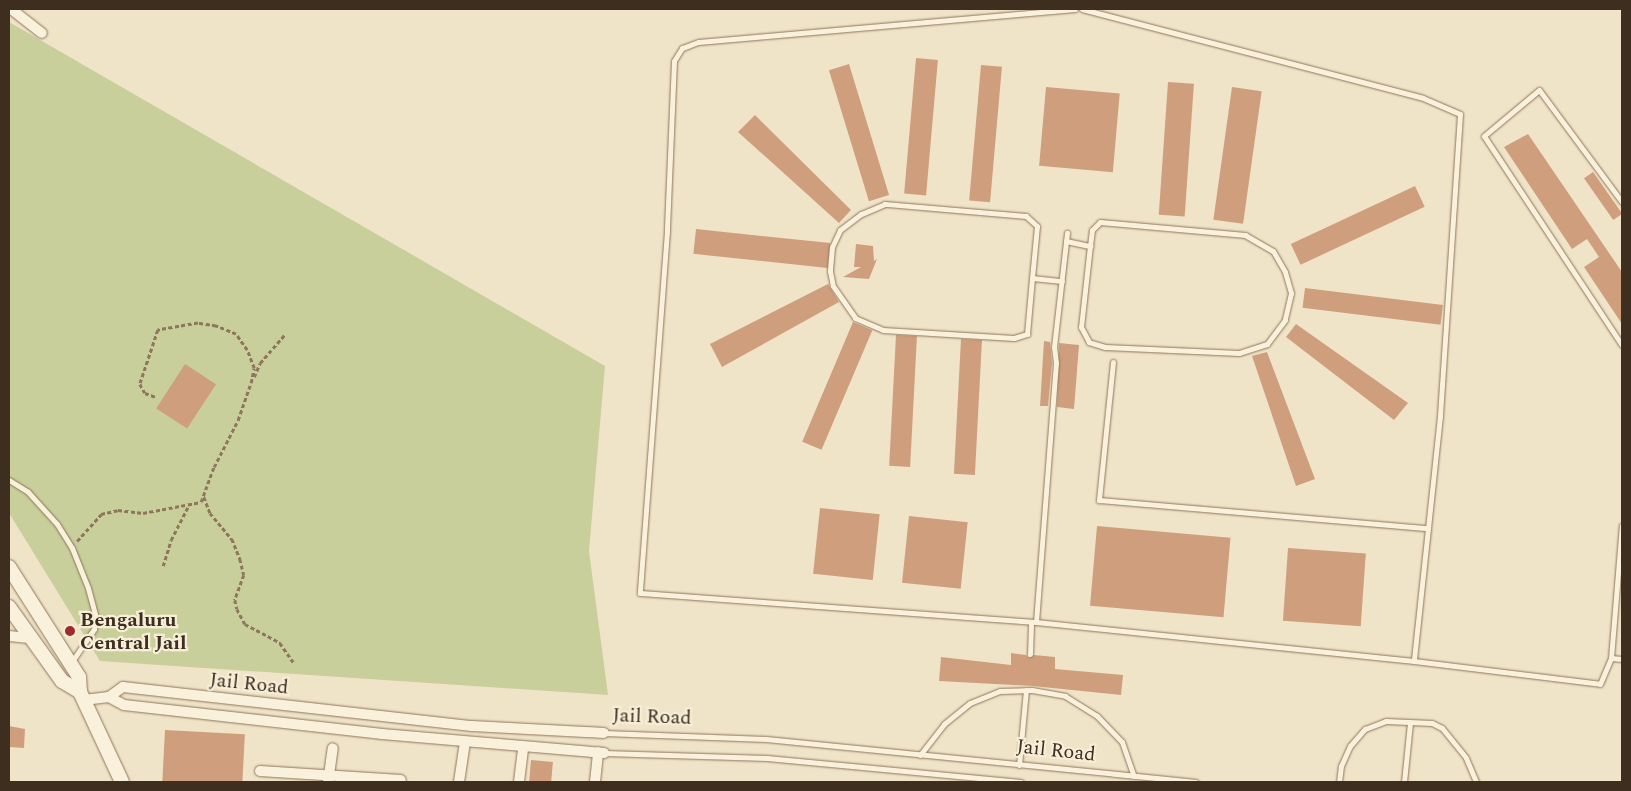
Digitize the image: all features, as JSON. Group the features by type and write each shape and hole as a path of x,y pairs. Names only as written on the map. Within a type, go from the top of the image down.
{"main road":[{"path":"9,567 79,677 82,696 122,782"},
{"path":"9,607 29,638 62,681 82,696"}],"street":[{"path":"12,9 42,33"},
{"path":"9,636 29,638"},
{"name":"Jail Road","path":"82,696 109,696 123,687 472,726 604,733"},
{"path":"109,696 124,705 523,748 601,752 595,782"},
{"path":"459,782 465,742"},
{"path":"329,779 333,748"},
{"path":"519,782 523,748"},
{"path":"260,771 329,779 402,780"}],"lane":[{"path":"1075,9 698,42 682,48 674,61 666,231 640,593 1033,622 1414,661 1600,684 1611,658 1622,525"},
{"path":"1082,9 1423,98 1460,114 1441,397 1414,661"},
{"path":"1622,202 1539,90 1484,136 1622,345"},
{"path":"886,204 1026,216 1037,226 1032,278 1027,334 1014,338 882,330 855,318 833,286 830,271 832,247 840,230 861,214 886,204"},
{"path":"1100,222 1245,235 1274,250 1285,272 1290,293 1285,320 1267,344 1240,353 1106,347 1089,342 1081,327 1090,246 1092,230 1100,222"},
{"path":"1030,654 1067,233"},
{"path":"1066,242 1090,246"},
{"path":"1032,278 1062,281"},
{"path":"1112,362 1099,500 1428,528"},
{"path":"9,480 28,492 57,524 72,548 88,588 96,617 94,629 70,664"},
{"path":"1611,658 1622,659"},
{"path":"920,755 944,724 970,703 1000,691 1026,690 1065,696 1097,716 1122,742 1134,776"},
{"path":"1019,765 1026,690"},
{"path":"1339,782 1341,766 1350,746 1365,729 1386,722 1432,723 1442,728 1466,758 1476,782"},
{"path":"1404,782 1410,723"},
{"name":"Jail Road","path":"604,733 766,740 1196,782"},
{"path":"601,752 767,758 1021,782"}],"path":[{"path":"156,397 145,393 140,384 158,330 198,323 236,334 254,368 251,383"},
{"path":"72,548 100,514 118,510 143,513 188,507 201,502 214,467 238,420 260,363 284,335"},
{"path":"204,495 210,513 232,539 240,559 244,575 235,600 236,609 245,624 280,644 294,663"},
{"path":"163,566 171,540 188,507"}],"green space":[{"path":"9,22 605,366 589,551 608,695 100,661 9,513"}],"building":[{"path":"916,58 938,60 926,195 904,193"},
{"path":"849,64 889,195 869,201 829,70"},
{"path":"981,65 1002,67 990,202 969,200"},
{"path":"1168,82 1194,84 1185,216 1159,215"},
{"path":"1046,87 1120,93 1113,172 1039,166"},
{"path":"1232,87 1262,91 1243,224 1213,220"},
{"path":"755,115 851,210 839,223 738,132"},
{"path":"1528,134 1622,272 1622,324 1584,267 1599,257 1587,239 1572,249 1504,147"},
{"path":"1593,172 1622,213 1613,220 1584,178"},
{"path":"1415,186 1425,207 1301,265 1291,244"},
{"path":"696,229 830,243 828,268 693,254"},
{"path":"856,244 873,246 874,261 877,259 869,279 843,277 861,267 854,267"},
{"path":"828,284 839,302 722,367 710,344"},
{"path":"1305,288 1443,305 1441,325 1303,308"},
{"path":"853,322 872,330 822,450 802,442"},
{"path":"1296,324 1408,403 1394,420 1286,337"},
{"path":"896,335 917,336 910,467 889,466"},
{"path":"961,339 982,340 975,475 954,474"},
{"path":"1044,341 1050,342 1052,363 1048,406 1040,406"},
{"path":"1059,343 1079,345 1074,409 1057,407"},
{"path":"1267,352 1315,479 1296,486 1252,356"},
{"path":"185,364 216,384 187,429 156,408"},
{"path":"820,508 880,514 873,580 813,574"},
{"path":"909,516 968,522 961,589 902,583"},
{"path":"1097,526 1230,538 1224,617 1090,606"},
{"path":"1288,548 1366,553 1361,626 1283,621"},
{"path":"1011,653 1026,655 1029,658 1034,655 1055,657 1055,669 1123,675 1121,695 1033,686 939,681 941,657 1011,665"},
{"path":"9,726 25,729 24,748 9,747"},
{"path":"165,730 245,734 242,782 162,782"},
{"path":"531,760 553,762 551,782 529,782"}],"place":[{"name":"Bengaluru Central Jail","path":"70,631"}]}
